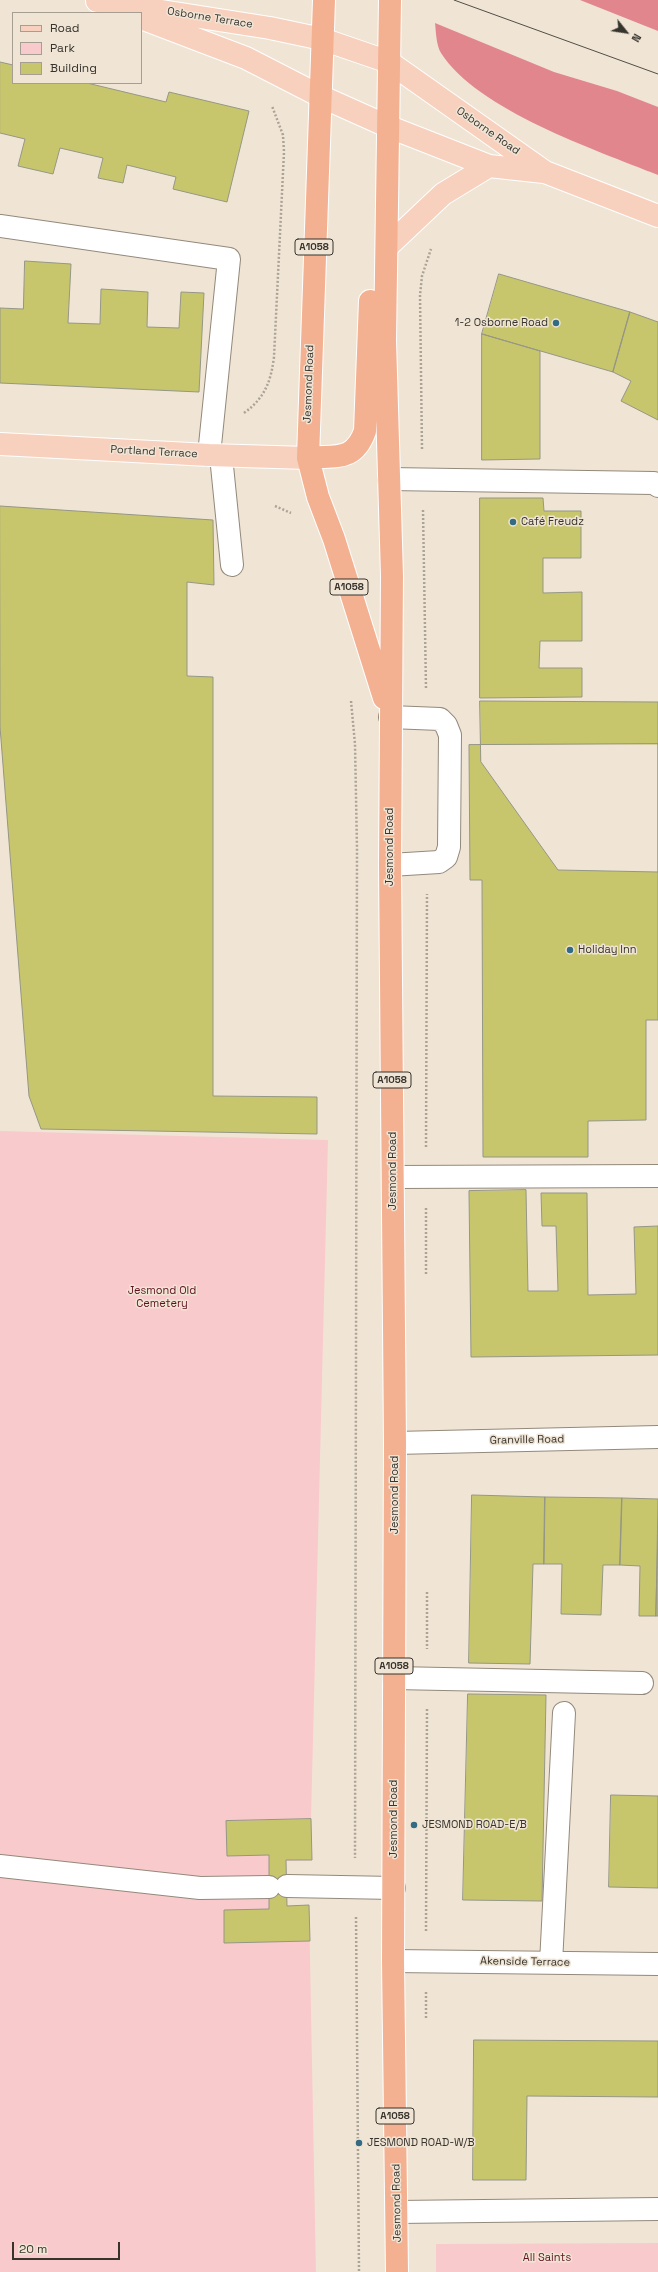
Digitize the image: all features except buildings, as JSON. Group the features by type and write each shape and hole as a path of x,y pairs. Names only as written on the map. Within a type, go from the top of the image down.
{"highway":[{"name":"A1058","path":"322,38 324,0"},
{"name":"A1058","path":"389,62 390,0"},
{"name":"Jesmond Road","path":"322,38 308,458 318,497 334,539 390,717"},
{"name":"Jesmond Road","path":"389,62 384,340 392,576 390,864 395,1443 393,1961 397,2272"},
{"name":"A1058","path":"308,458 349,454 360,445 365,431 371,297 386,251"}],"main road":[{"name":"Osborne Terrace","path":"101,0 322,38"},
{"name":"Osborne Terrace","path":"101,0 126,12"},
{"name":"Osborne Terrace","path":"142,18 246,58 320,96 387,126 489,166 546,172"},
{"name":"Osborne Road","path":"322,38 389,62 546,172 658,216"},
{"path":"386,251 443,194 489,166"},
{"name":"Portland Terrace","path":"0,444 215,456 308,458"}],"street":[{"path":"0,226 229,259 215,456 232,565"},
{"path":"389,479 654,483 658,486"},
{"path":"390,717 440,719 446,725 450,735 449,847 446,857 439,862 390,864"},
{"path":"393,1177 658,1176"},
{"name":"Granville Road","path":"395,1443 658,1437"},
{"path":"394,1678 642,1683"},
{"path":"551,1963 564,1713"},
{"path":"0,1866 200,1888 278,1886 394,1888"},
{"name":"Akenside Terrace","path":"393,1961 658,1964"},
{"path":"397,2212 658,2209"}],"path":[{"path":"244,413 262,397 268,385 274,357 284,152 280,124 270,103"},
{"path":"426,718 420,295 422,276 434,244"},
{"path":"275,506 289,511 296,518"},
{"path":"351,698 355,744 357,849 355,1888 359,2272"},
{"path":"426,1278 427,863"},
{"path":"426,2024 427,1584"}],"green space":[{"name":"Jesmond Old Cemetery","path":"0,1131 328,1140 311,1819 312,1860 286,1861 287,1906 309,1905 316,2272 0,2272"},
{"name":"All Saints","path":"658,2243 658,2272 436,2272 436,2244"}],"shaded area":[{"path":"580,0 658,0 658,31"},
{"path":"435,23 554,72 617,91 658,107 658,175 540,126 481,93 458,74 439,50"}],"tram line":[{"path":"454,0 658,74"}],"place":[{"name":"1-2 Osborne Road","path":"556,323"},
{"name":"Café Freudz","path":"513,522"},
{"name":"Holiday Inn","path":"570,950"},
{"name":"JESMOND ROAD-E/B","path":"414,1825"},
{"name":"JESMOND ROAD-W/B","path":"359,2143"}]}
